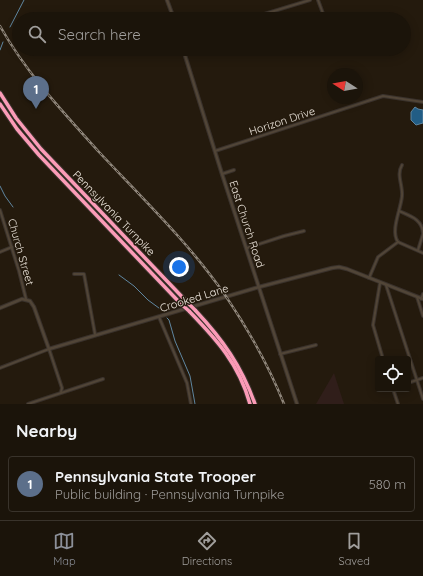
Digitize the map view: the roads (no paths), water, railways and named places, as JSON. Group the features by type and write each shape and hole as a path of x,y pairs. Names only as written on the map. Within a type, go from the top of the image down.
{"highway":[{"name":"Pennsylvania Turnpike","path":"0,93 16,118 41,149 195,310 216,334 231,354 246,382 255,404"},
{"name":"Pennsylvania Turnpike","path":"0,104 17,129 39,155 215,338 232,361 250,404"}],"street":[{"path":"167,0 171,12"},
{"path":"271,12 310,0"},
{"path":"318,0 322,12"},
{"name":"East Church Road","path":"186,56 222,174 297,404"},
{"name":"Horizon Drive","path":"215,151 381,97 388,96 423,102"},
{"path":"402,165 399,173 402,194 394,231 395,238 398,242 423,253"},
{"path":"222,174 234,170"},
{"name":"Church Street","path":"0,210 26,299"},
{"path":"399,211 418,220 422,226 423,233 418,250"},
{"path":"247,248 284,236 304,232"},
{"path":"370,278 378,256 398,242"},
{"path":"0,252 12,247"},
{"name":"Crooked Lane","path":"48,349 259,286 336,267 345,268 422,299"},
{"path":"74,274 84,274 95,334"},
{"path":"380,283 373,325 382,356"},
{"path":"386,285 423,399"},
{"path":"422,299 423,294"},
{"path":"417,297 423,316"},
{"path":"0,308 22,299 30,301 34,307 62,388 61,392"},
{"path":"159,317 186,377 191,404"},
{"path":"280,354 316,345"},
{"path":"0,368 48,349"},
{"path":"411,382 423,378"},
{"path":"28,404 103,379"},
{"path":"394,392 398,404"}],"water":[{"path":"415,107 423,110 423,123 416,125 411,120 411,112"}],"waterway":[{"path":"18,12 24,0"},
{"path":"10,27 12,23"},
{"path":"0,50 3,42"},
{"path":"0,186 13,207"},
{"path":"119,275 163,311"},
{"path":"167,318 190,376 195,404"}],"railway":[{"path":"0,26 12,45"},
{"path":"19,56 46,92 72,122 181,239 211,276 250,334 272,376 284,404"}],"place":[{"name":"Pennsylvania State Trooper","path":"36,109"}]}
